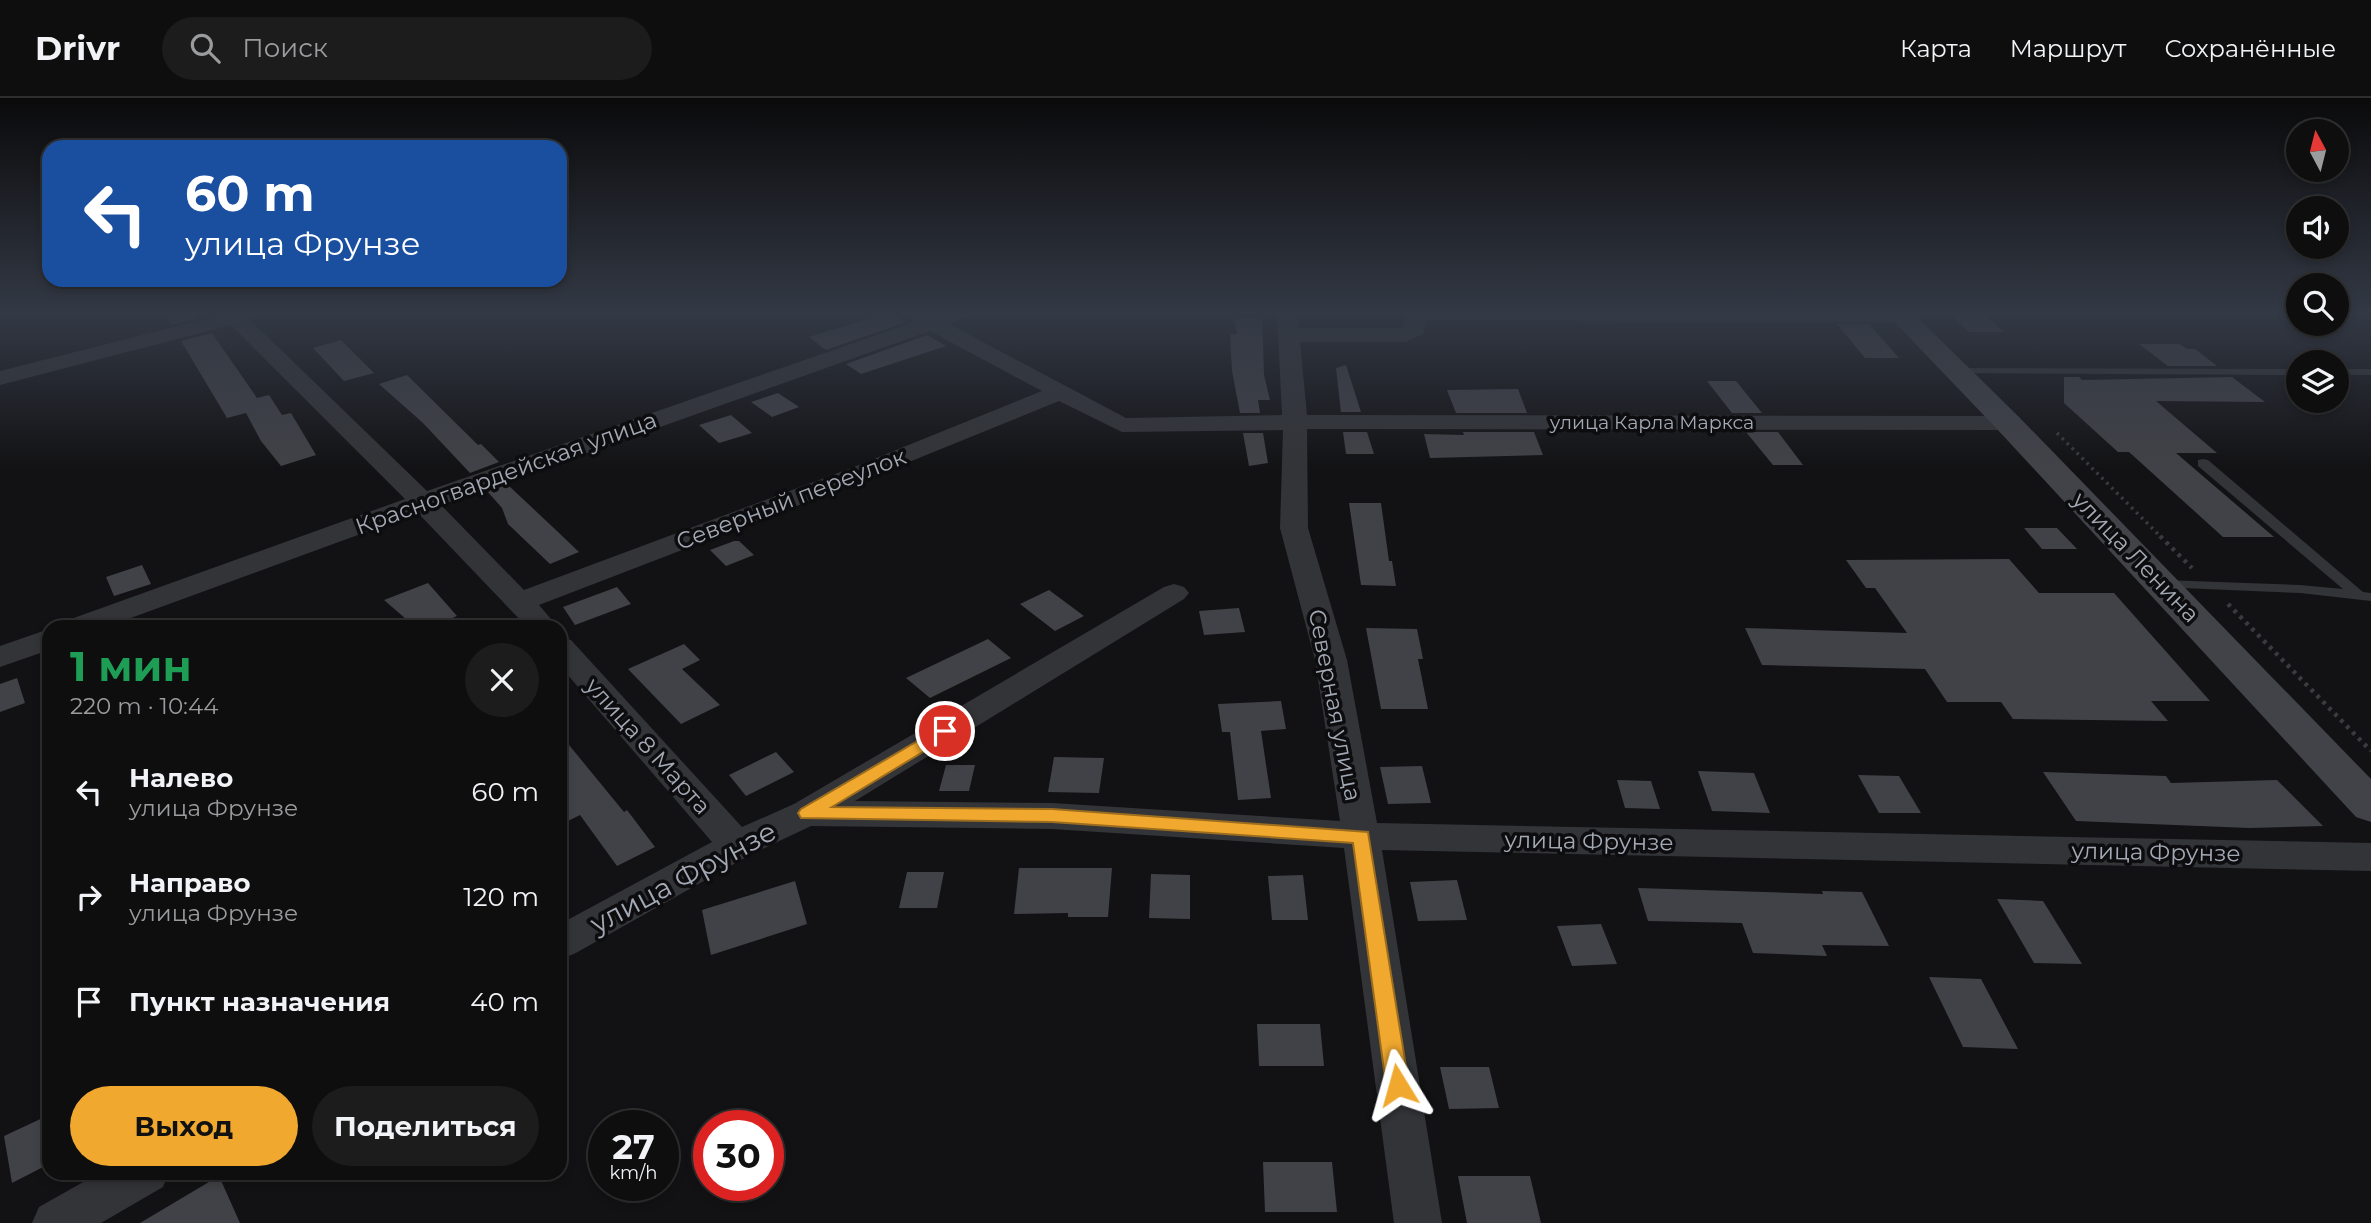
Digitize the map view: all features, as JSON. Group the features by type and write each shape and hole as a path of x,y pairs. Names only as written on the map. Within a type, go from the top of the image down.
{"main road":[{"name":"улица Ленина","path":"1952,364 2371,806"}],"street":[{"path":"0,378 51,364"},
{"path":"289,364 537,620"},
{"name":"Красногвардейская улица","path":"98,620 793,364"},
{"name":"улица Карла Маркса","path":"1010,364 1122,425 1295,422 2008,423"},
{"name":"Северная улица","path":"1290,364 1295,422 1294,528 1331,660 1361,836 1418,1223"},
{"name":"Северный переулок","path":"521,602 863,472 1061,392"},
{"name":"улица Фрунзе","path":"567,939 737,845 807,813 1174,593"},
{"path":"0,656 42,641"},
{"name":"улица 8 Марта","path":"567,654 737,845"},
{"name":"улица Фрунзе","path":"807,813 1052,816 1361,836 2371,857"},
{"path":"55,1223 132,1180"}],"lane":[{"path":"1957,371 2286,372"},
{"path":"2349,372 2371,372"},
{"path":"2203,463 2364,596"},
{"path":"2161,584 2300,589 2364,596"}],"path":[{"path":"2053,430 2211,586 2371,751"}],"building":[{"path":"195,364 234,364 257,398 269,395 282,415 291,413 316,455 281,466 261,441 246,413 227,418"},
{"path":"328,364 366,364 374,373 344,381"},
{"path":"847,364 890,364 861,374"},
{"path":"1232,364 1264,364 1270,400 1258,400 1260,413 1240,413"},
{"path":"2166,364 2217,366 2168,366"},
{"path":"1346,365 1361,412 1341,412 1336,368"},
{"path":"407,375 499,462 470,473 423,423 379,384"},
{"path":"2064,377 2079,377 2082,380 2232,377 2265,402 2156,401 2217,453 2176,453 2274,537 2223,537 2129,452 2118,452 2064,403"},
{"path":"1707,381 1736,381 1762,413 1732,413"},
{"path":"1518,389 1527,413 1456,413 1447,390"},
{"path":"778,393 799,407 772,417 751,402"},
{"path":"731,415 752,433 719,443 699,425"},
{"path":"1343,432 1367,432 1374,454 1346,454"},
{"path":"1463,432 1534,432 1543,455 1430,458 1424,434 1464,435"},
{"path":"1746,432 1778,432 1803,465 1773,465"},
{"path":"1243,433 1263,433 1268,463 1249,466"},
{"path":"507,484 579,552 550,564 508,524 502,508 487,491"},
{"path":"1349,503 1381,503 1389,561 1392,561 1396,586 1361,585"},
{"path":"2024,528 2057,528 2077,549 2042,549"},
{"path":"739,541 754,555 726,566 710,550"},
{"path":"2009,559 2039,593 2114,593 2210,701 2151,701 2168,721 2013,719 2001,702 1947,702 1925,669 1762,665 1745,628 1907,633 1875,588 1866,588 1846,560"},
{"path":"142,565 151,584 114,596 106,577"},
{"path":"428,583 457,616 448,620 407,620 384,600"},
{"path":"617,587 631,604 575,625 563,607"},
{"path":"1049,590 1084,616 1055,631 1020,604"},
{"path":"1239,608 1245,632 1204,635 1199,611"},
{"path":"1366,628 1417,629 1423,659 1418,659 1428,709 1381,709"},
{"path":"988,639 1011,658 930,698 906,678"},
{"path":"684,644 700,660 682,669 720,705 681,724 628,669"},
{"path":"17,678 25,703 0,712 0,684"},
{"path":"1281,701 1286,729 1261,731 1271,798 1238,800 1230,732 1222,732 1218,704"},
{"path":"567,743 624,812 627,810 655,847 617,866 580,815 567,822"},
{"path":"776,752 794,772 746,796 729,775"},
{"path":"1054,757 1104,758 1099,793 1048,792"},
{"path":"946,765 975,765 969,791 939,791"},
{"path":"1422,766 1431,803 1388,804 1380,767"},
{"path":"1698,771 1754,773 1770,813 1712,811"},
{"path":"2043,772 2166,776 2171,783 2277,780 2323,826 2249,828 2076,821"},
{"path":"1858,775 1899,776 1921,813 1879,813"},
{"path":"1617,780 1651,781 1660,809 1625,808"},
{"path":"1019,868 1112,868 1108,917 1068,917 1068,913 1014,914"},
{"path":"907,872 944,872 937,908 899,908"},
{"path":"1151,874 1190,875 1190,919 1149,918"},
{"path":"1303,875 1308,920 1272,920 1268,876"},
{"path":"1457,880 1467,920 1418,921 1410,882"},
{"path":"795,881 807,924 711,955 702,910"},
{"path":"1638,888 1823,894 1822,891 1862,892 1889,946 1822,945 1827,956 1753,953 1742,923 1648,921"},
{"path":"1997,899 2043,901 2082,964 2034,963"},
{"path":"1601,924 1617,964 1572,966 1557,926"},
{"path":"1929,977 1981,979 2018,1049 1963,1047"},
{"path":"1257,1024 1320,1024 1324,1066 1259,1066"},
{"path":"1440,1067 1489,1067 1499,1108 1449,1109"},
{"path":"42,1118 42,1168 12,1183 4,1136"},
{"path":"1263,1162 1332,1162 1337,1212 1265,1212"},
{"path":"1458,1176 1530,1176 1541,1223 1467,1223"},
{"path":"212,1180 221,1180 240,1223 140,1223"}],"route":[{"path":"945,731 807,813 1052,816 1361,836 1398,1085"}]}
